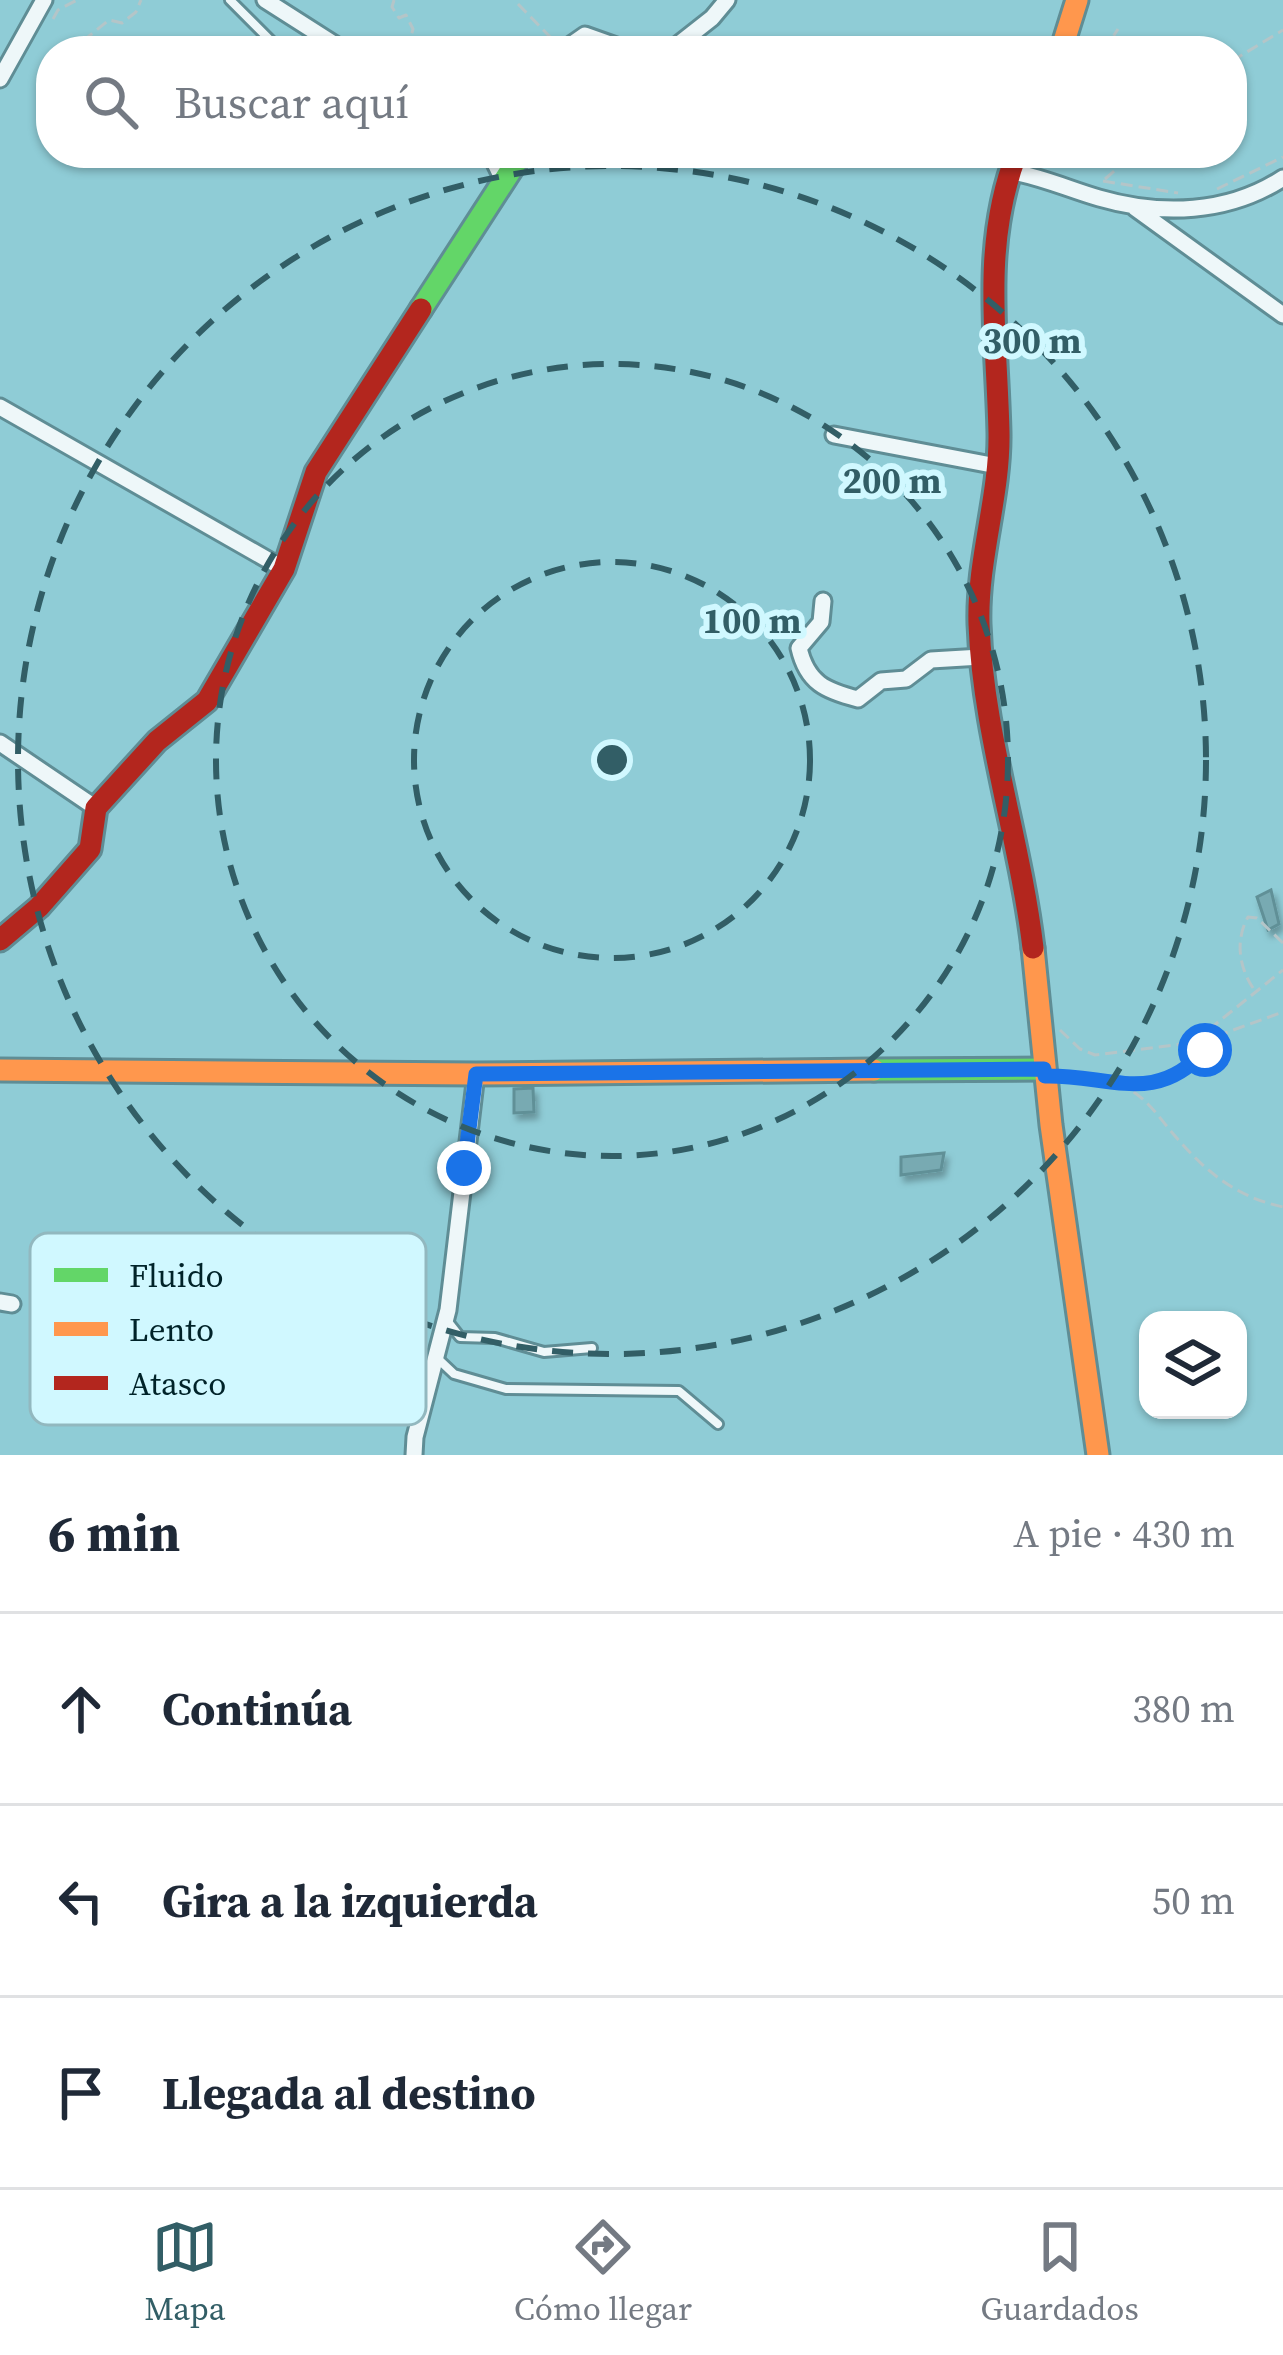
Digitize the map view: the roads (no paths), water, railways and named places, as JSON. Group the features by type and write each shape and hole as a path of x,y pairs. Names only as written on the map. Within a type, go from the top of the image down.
{"street":[{"path":"0,79 44,0"},
{"path":"265,0 321,36"},
{"path":"690,36 727,0"},
{"path":"1065,36 1077,0"},
{"path":"497,168 504,182"},
{"path":"0,940 40,907 90,849 96,808 157,741 207,701 284,569 316,472 513,168"},
{"path":"1011,168 998,223 994,278 998,466 979,615 981,656 998,776 1010,812 1030,918 1044,1072 1098,1455"},
{"path":"1028,168 1132,206 1172,211 1237,202 1283,178"},
{"path":"1132,206 1283,315"},
{"path":"0,406 284,569"},
{"path":"834,435 998,466"},
{"path":"823,601 821,622 799,648 802,662 825,691 858,699 880,681 906,680 931,660 981,656"},
{"path":"0,743 96,808"},
{"path":"0,1070 1044,1072"},
{"path":"426,1398 448,1310 476,1074"},
{"path":"414,1455 420,1425"}],"lane":[{"path":"230,0 266,36"},
{"path":"262,32 263,36"},
{"path":"448,1310 450,1326 460,1337 495,1339 544,1352 592,1348"},
{"path":"435,1355 454,1374 506,1390 679,1391 718,1424"}]}
